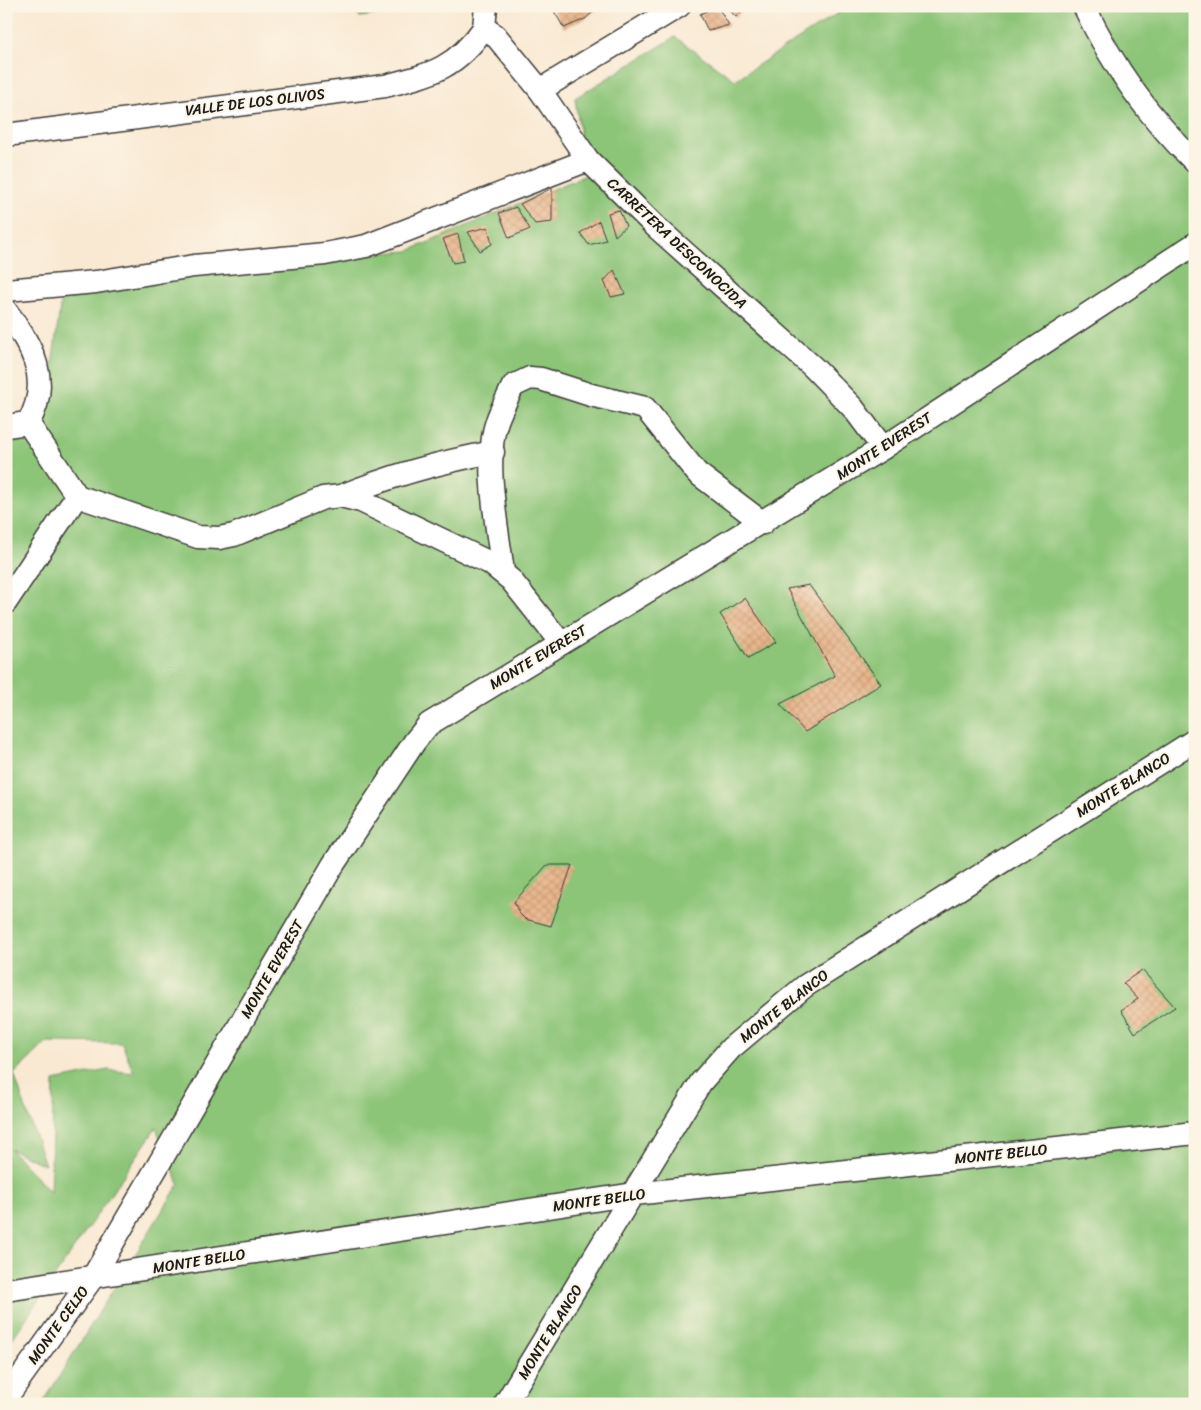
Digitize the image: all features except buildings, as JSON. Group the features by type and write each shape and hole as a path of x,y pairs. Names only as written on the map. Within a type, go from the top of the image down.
{"street":[{"path":"540,90 679,6"},
{"path":"1084,6 1127,82 1146,109 1170,138 1195,162"},
{"name":"CARRETERA DESCONOCIDA","path":"485,17 495,35 540,90 588,160 655,226 813,367 853,408 883,448"},
{"name":"VALLE DE LOS OLIVOS","path":"6,135 385,86 427,75 454,61 470,47 485,17"},
{"path":"6,290 96,282 194,266 325,254 366,246 588,160"},
{"name":"MONTE EVEREST","path":"93,1277 333,865 415,741 429,724 763,523 883,448 1195,244"},
{"path":"6,311 27,345 40,374 39,397 36,409 28,423"},
{"path":"503,572 494,494 493,452 496,422 514,386 530,378 541,378 592,395 645,408 697,472 763,523"},
{"path":"6,426 28,423"},
{"path":"28,423 77,496 198,537 219,538 234,535 323,498 341,496 375,482 439,463 493,452"},
{"path":"6,602 77,496"},
{"path":"341,496 361,501 490,563 503,572 561,643"},
{"name":"MONTE BLANCO","path":"505,1404 701,1082 731,1048 769,1014 805,986 1195,740"},
{"name":"MONTE BELLO","path":"6,1290 634,1194 1195,1133"},
{"name":"MONTE CELIO","path":"6,1398 93,1277"}],"green space":[{"path":"352,6 434,6 360,17"},
{"path":"849,6 1195,6 1195,1404 42,1404 179,1184 156,1128 6,1348 6,444 42,437 62,293 218,266 408,251 586,175 575,98 675,37 735,80","holes":["47,1042 122,1043 134,1073 108,1070 54,1081 50,1192 10,1149 45,1165 14,1074"]}]}
